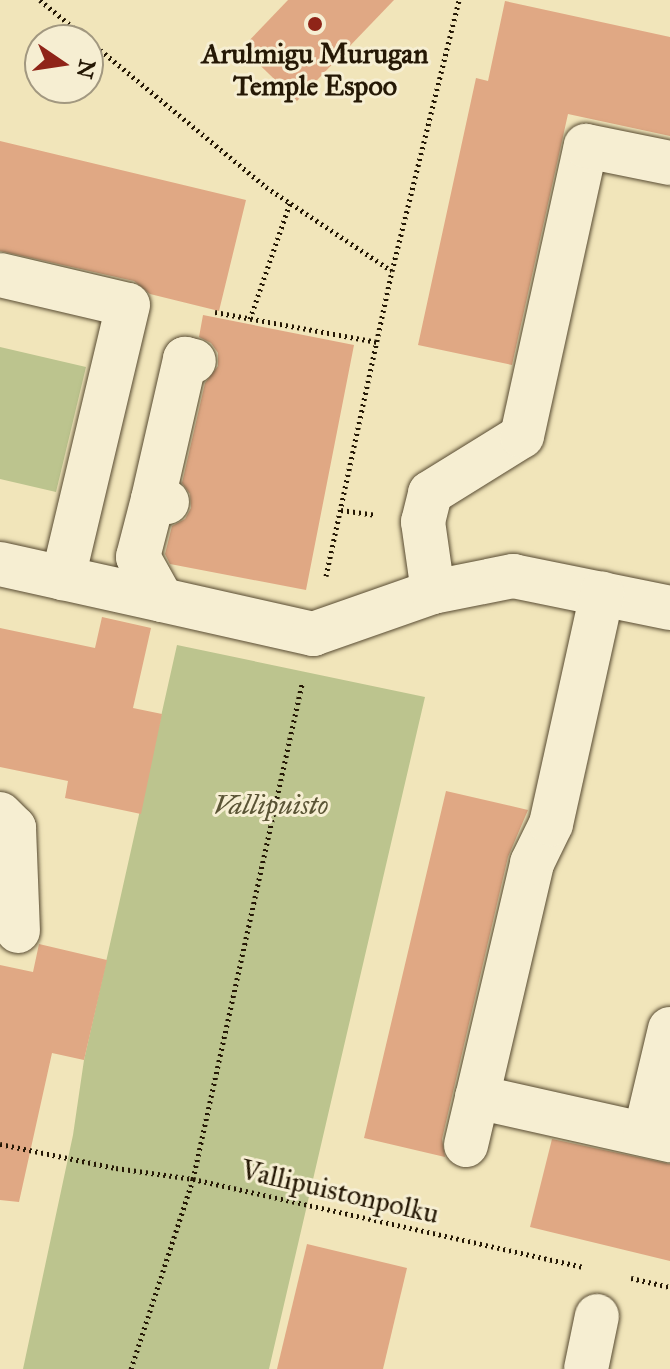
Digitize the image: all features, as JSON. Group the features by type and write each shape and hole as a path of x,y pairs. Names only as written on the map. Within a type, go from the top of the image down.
{"street":[{"path":"433,592 423,522 430,493 522,436 586,146 670,163"},
{"path":"0,275 128,305 63,578"},
{"path":"162,600 138,557 160,500 185,359 194,361"},
{"path":"0,564 313,634 433,592 513,576 670,608"},
{"path":"466,1145 532,863 551,824 602,594"},
{"path":"0,814 14,828 18,931"},
{"path":"477,1097 657,1137 670,1029"},
{"path":"586,1369 597,1316"}],"path":[{"path":"40,0 290,203 392,271"},
{"path":"131,1369 193,1179 392,271 459,0"},
{"path":"250,319 290,203"},
{"path":"207,311 377,342"},
{"name":"Vallipuistonpolku","path":"0,1144 116,1168 193,1179 593,1269"},
{"path":"624,1276 670,1287"}],"green space":[{"path":"0,347 86,367 56,492 0,479"},
{"name":"Vallipuisto","path":"177,645 425,697 269,1369 23,1369 73,1135 84,1060"}],"building":[{"path":"288,0 394,0 297,101 242,48"},
{"path":"505,1 670,37 670,136 568,114 512,365 418,345 476,78 488,81"},
{"path":"0,141 246,200 219,311 150,294 134,281 0,251"},
{"path":"203,315 354,345 306,590 170,564 165,554 172,526 185,519 191,508 190,494 182,483 205,383 218,366 218,353 211,343 199,337"},
{"path":"102,617 151,628 133,708 162,714 141,814 65,798 68,781 0,767 0,628 95,648"},
{"path":"446,791 528,810 508,857 442,1139 445,1157 364,1138"},
{"path":"39,944 107,960 84,1060 52,1053 19,1202 0,1200 0,965 33,972"},
{"path":"552,1139 670,1164 670,1261 530,1227"},
{"path":"307,1244 407,1268 383,1369 277,1369"}],"place":[{"name":"Arulmigu Murugan Temple Espoo","path":"315,24"}]}
